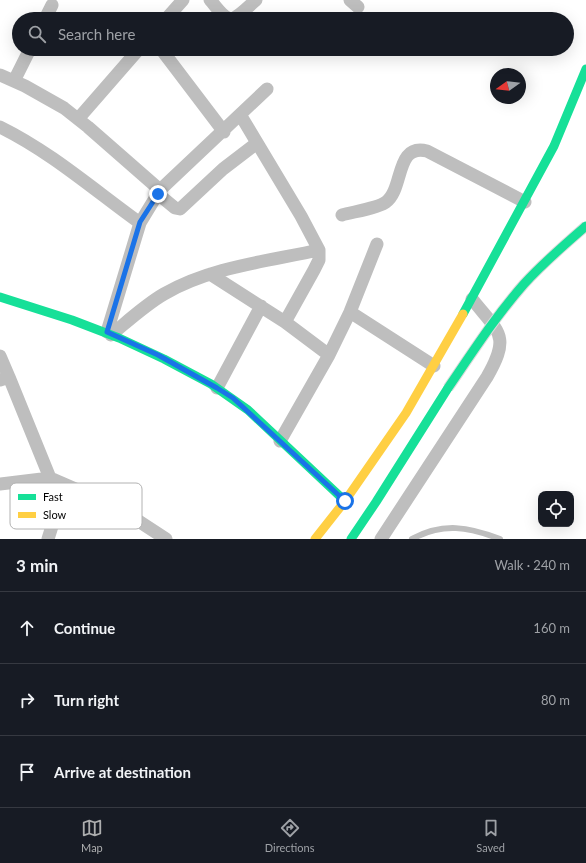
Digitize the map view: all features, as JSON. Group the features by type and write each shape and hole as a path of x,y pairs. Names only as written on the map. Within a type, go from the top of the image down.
{"main road":[{"path":"315,539 345,501 406,413 434,366 525,202 554,146 586,69"},
{"path":"351,539 390,482 423,426 448,388 494,323 519,290 536,271 586,226"},
{"path":"0,297 37,308 109,334 158,355 217,388 233,398 345,501"}],"street":[{"path":"172,12 183,0"},
{"path":"210,0 221,12"},
{"path":"242,12 256,0"},
{"path":"48,12 52,5"},
{"path":"14,81 26,56"},
{"path":"78,119 133,56"},
{"path":"166,56 224,132"},
{"path":"0,75 25,86 64,108 177,209 180,209 223,169 257,143"},
{"path":"109,334 140,222 159,192 268,90"},
{"path":"241,116 302,216 319,250 318,260 314,270 285,322"},
{"path":"0,127 52,157 103,197 140,222"},
{"path":"342,215 386,202 393,194 406,157 411,152 420,149 428,151 525,202"},
{"path":"280,440 330,355 350,312 377,244"},
{"path":"109,334 164,294 192,281 210,274 319,250"},
{"path":"210,274 262,306 330,355"},
{"path":"381,539 487,377 500,351 501,343 499,332 472,299"},
{"path":"217,388 262,306"},
{"path":"350,312 434,366"},
{"path":"0,356 4,378 50,478"},
{"path":"0,484 50,478 61,483"},
{"path":"142,523 166,539"},
{"path":"48,539 51,529"}],"lane":[{"path":"412,539 432,530 449,527 478,531 500,539"}],"traffic: fast":[{"path":"463,314 554,146 586,69"},
{"path":"448,388 475,348 524,284 546,261 586,226"},
{"path":"0,297 72,320 119,338 164,359 211,384 248,410 345,501"},
{"path":"351,539 448,388"}],"traffic: slow":[{"path":"315,539 345,501 406,413 463,314"}],"route":[{"path":"158,194 140,222 107,332 158,355 233,398 248,410 345,501"}]}
